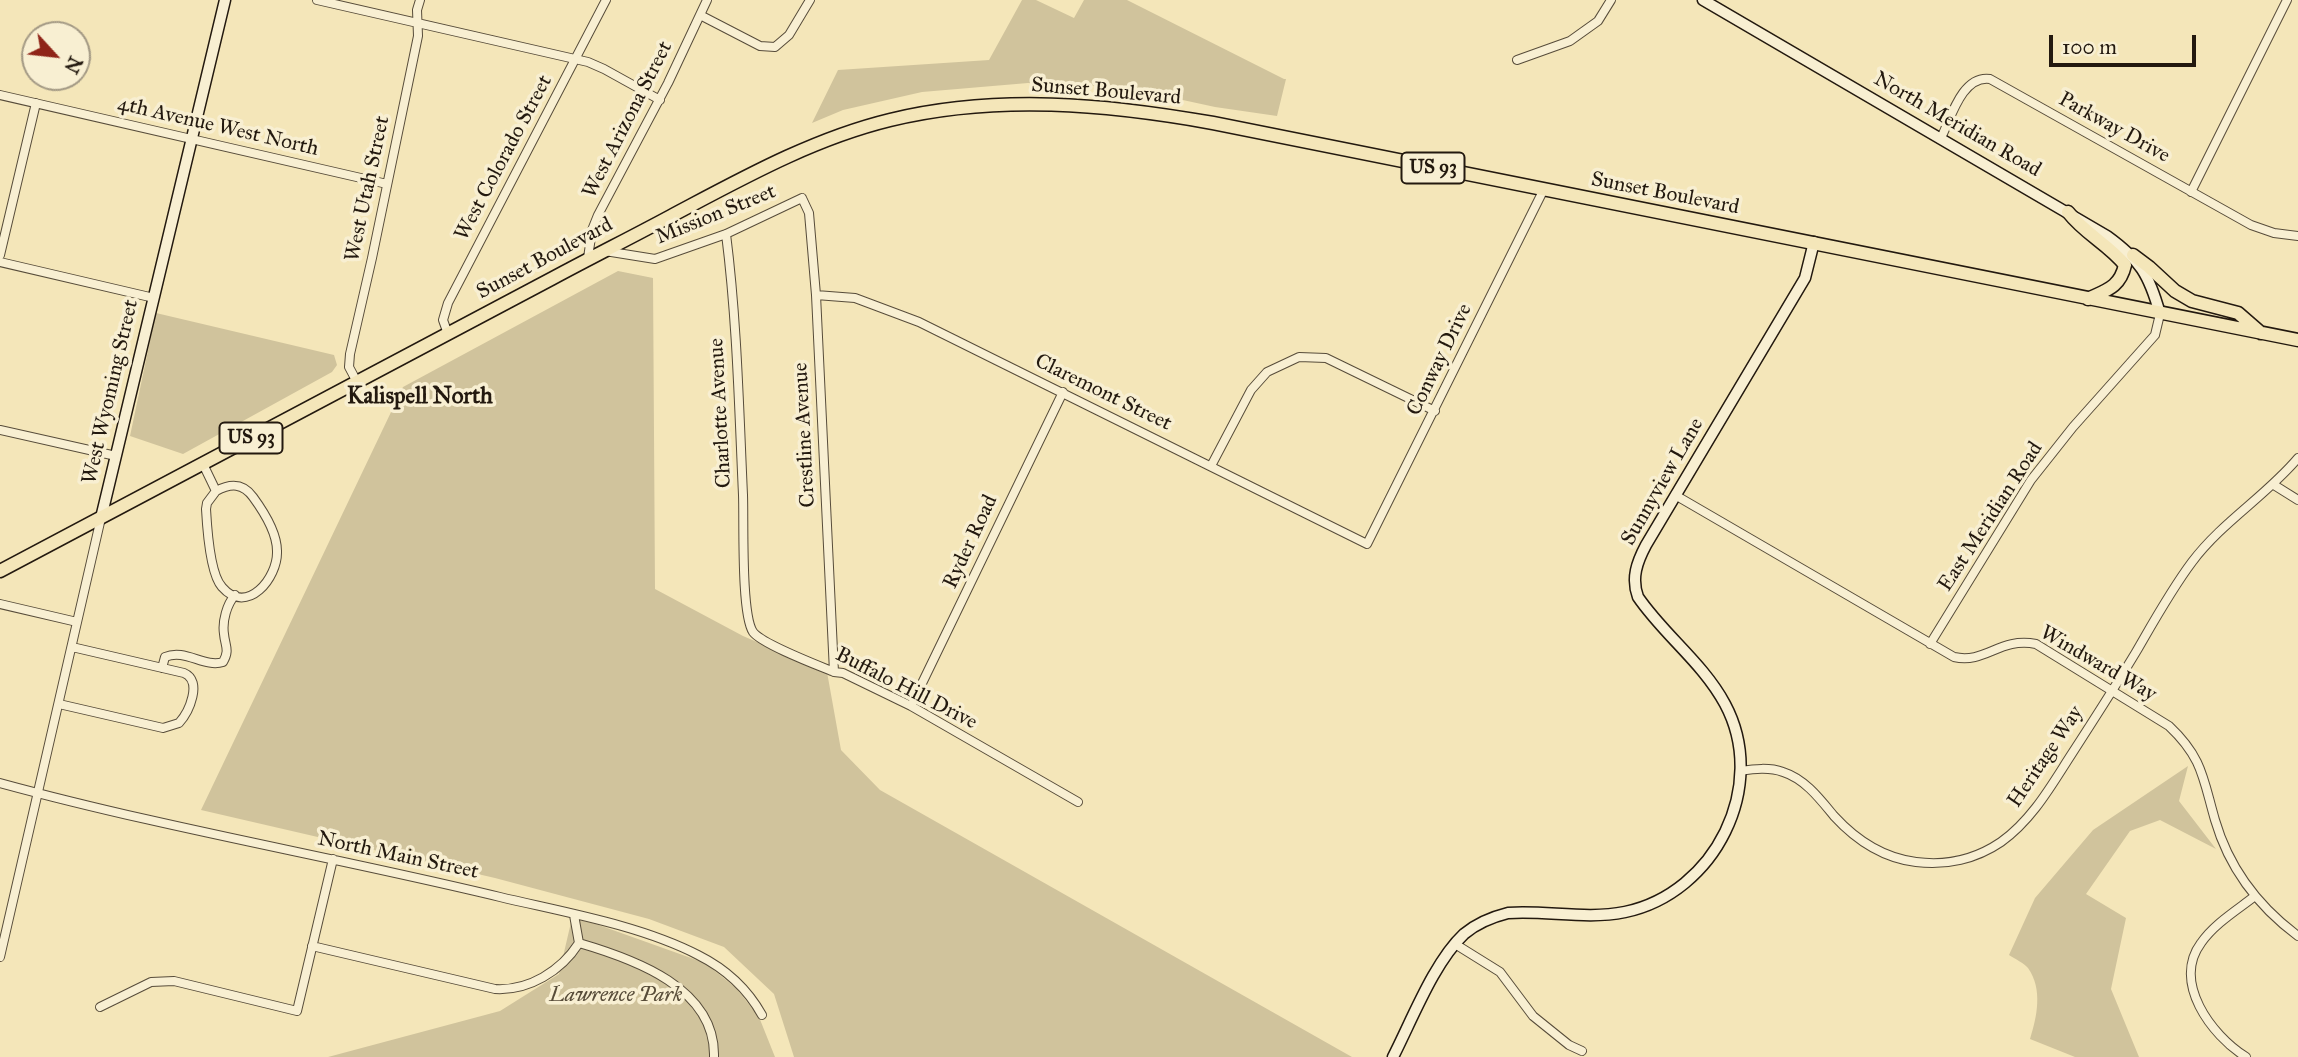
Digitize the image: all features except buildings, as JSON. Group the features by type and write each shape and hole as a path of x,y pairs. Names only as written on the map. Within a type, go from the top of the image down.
{"main road":[{"name":"Sunset Boulevard","path":"0,571 733,183 825,141 888,120 1003,103 1075,104 1147,111 2298,340"},
{"path":"2068,212 2080,228 2117,254 2125,265 2122,276 2113,287 2088,299"},
{"path":"2133,255 2175,291 2192,301 2238,313 2261,333"}],"street":[{"name":"West Wyoming Street","path":"0,954 225,0"},
{"path":"317,0 575,59 604,69 660,100"},
{"name":"West Utah Street","path":"357,382 349,367 349,354 418,36 417,10 420,0"},
{"name":"West Colorado Street","path":"448,334 443,320 448,303 606,0"},
{"name":"West Arizona Street","path":"588,258 592,230 598,215 660,100 707,0"},
{"path":"700,15 760,46 775,47 789,35 810,0"},
{"path":"1517,60 1570,41 1598,21 1611,0"},
{"name":"North Meridian Road","path":"1703,0 2068,212 2133,255 2154,292 2161,314"},
{"path":"2190,192 2287,0"},
{"name":"Parkway Drive","path":"1941,138 1969,86 1978,79 1990,79 2262,230 2285,236 2298,236"},
{"name":"4th Avenue West North","path":"0,95 387,184"},
{"path":"0,254 36,103"},
{"name":"Conway Drive","path":"1367,544 1543,191"},
{"name":"Mission Street","path":"602,250 655,259 726,234 802,198"},
{"name":"Crestline Avenue","path":"802,198 809,213 816,295 834,672"},
{"name":"Charlotte Avenue","path":"726,234 734,325 746,591"},
{"name":"Sunnyview Lane","path":"1393,1057 1437,970 1455,944 1474,926 1496,916 1520,912 1612,914 1639,908 1663,897 1695,874 1717,846 1735,811 1739,795 1738,743 1734,725 1722,699 1703,672 1644,606 1634,587 1635,574 1639,558 1675,495 1805,278 1814,242"},
{"path":"0,262 154,298"},
{"name":"Claremont Street","path":"816,295 855,298 887,309 1063,392 1367,544"},
{"name":"East Meridian Road","path":"1930,644 2031,480 2073,427 2155,335 2161,314"},
{"path":"1211,466 1251,390 1267,372 1299,357 1326,358 1435,411"},
{"name":"Ryder Road","path":"911,706 1063,392"},
{"path":"0,430 116,456"},
{"name":"Heritage Way","path":"1740,771 1764,769 1791,775 1813,791 1852,833 1867,845 1885,855 1906,861 1929,863 1966,859 2001,842 2029,817 2112,690 2181,576 2203,547 2274,485 2298,458"},
{"path":"203,464 216,491"},
{"path":"233,485 247,490 264,514 274,535 277,550 271,572 260,591 248,596 235,595 221,586 214,568 206,509 216,491 233,485"},
{"path":"2274,485 2298,500"},
{"name":"Windward Way","path":"1675,495 1954,657 1975,659 2003,645 2022,642 2035,644 2169,726 2184,740 2196,758 2204,777 2215,822 2230,858 2255,896 2279,922 2298,936"},
{"name":"Buffalo Hill Drive","path":"746,591 748,620 755,634 911,706 1078,802"},
{"path":"162,668 165,657 173,654 213,663 223,662 228,650 223,629 229,604 235,595"},
{"path":"0,604 77,622"},
{"path":"59,704 157,727 175,725 183,719 193,692 193,682 189,675 72,647"},
{"name":"North Main Street","path":"0,783 638,932 681,947 719,966 749,995 762,1015"},
{"path":"100,1007 151,982 174,981 297,1011 333,859"},
{"path":"2246,1057 2229,1044 2203,1012 2196,1001 2190,976 2191,964 2201,942 2255,896"},
{"path":"312,946 507,990 528,984 565,962 579,943 574,915"},
{"path":"579,943 649,969 684,990 702,1012 714,1041 714,1057"},
{"path":"1455,944 1500,972 1533,1016 1569,1045 1581,1051"}],"green space":[{"path":"1022,0 1036,0 1074,18 1084,0 1127,0 1286,79 1277,116 1215,107 1123,87 1028,83 922,92 843,110 812,123 838,70 989,60"},
{"path":"618,271 653,278 655,589 743,636 827,672 841,750 880,790 1352,1057 794,1057 774,994 724,947 649,919 495,878 201,810 403,387"},
{"path":"156,313 334,355 337,365 332,372 183,454 130,436"},
{"path":"2188,766 2179,801 2216,849 2160,820 2130,831 2086,894 2126,918 2111,989 2139,1057 2075,1057 2030,1039 2035,1022 2036,985 2028,968 2009,955 2035,898 2093,830"},
{"name":"Lawrence Park","path":"572,918 705,963 736,988 759,1017 775,1057 328,1057 500,1011 559,974"}],"district":[{"name":"Kalispell North","path":"420,397"}]}
